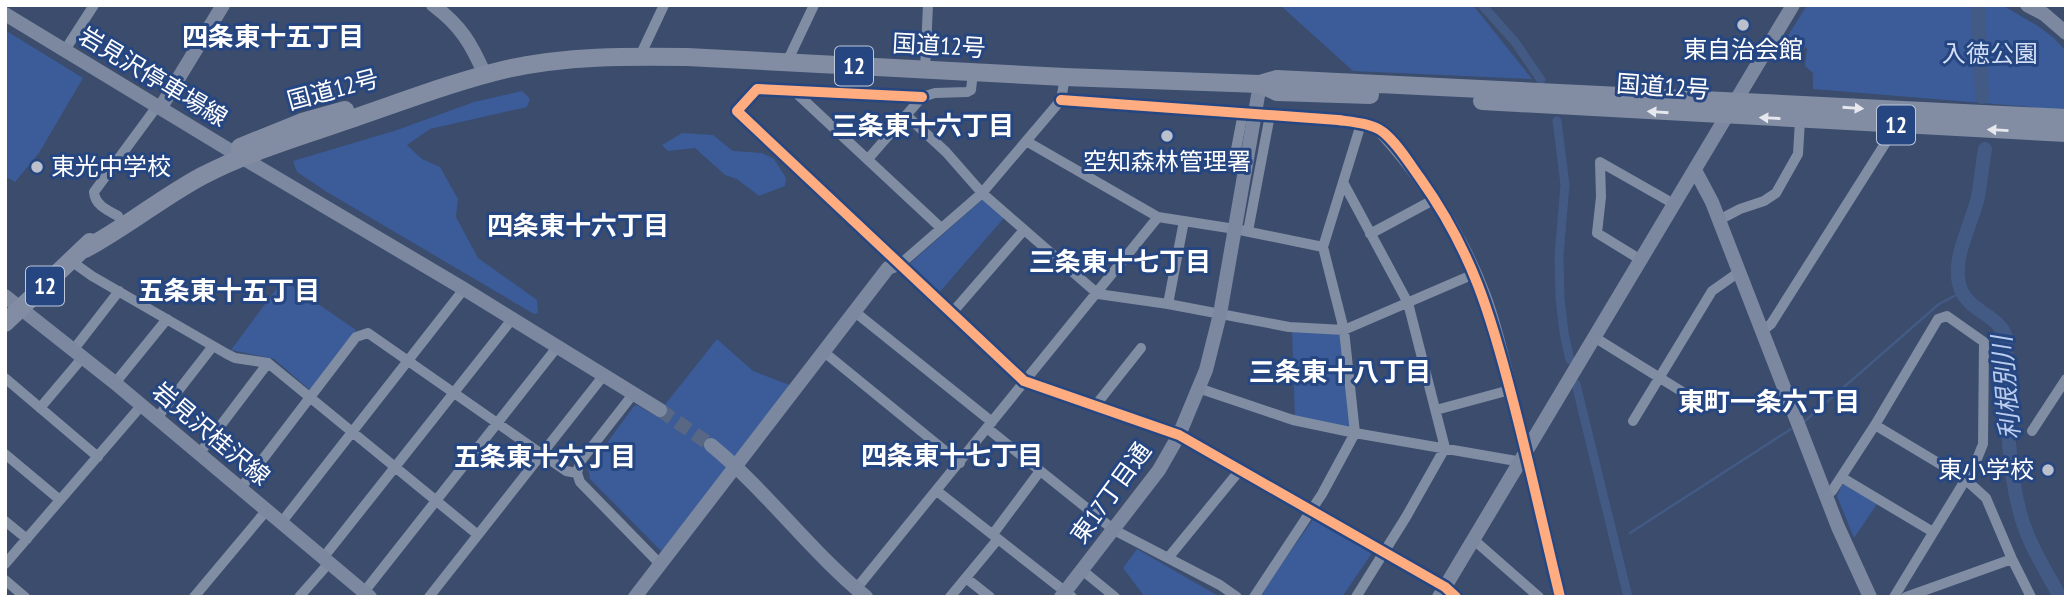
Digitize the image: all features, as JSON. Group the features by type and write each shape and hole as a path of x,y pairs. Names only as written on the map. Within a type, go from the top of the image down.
{"highway":[{"name":"国道12号","path":"236,154 272,132 335,112 485,75 570,59 640,56 1065,77 1260,84 1277,79 1370,89 1893,118 2066,133"},
{"name":"国道12号","path":"1731,108 1800,120 2066,118"},
{"name":"12","path":"5,323 78,255 101,229 118,216 167,183 236,154"},
{"name":"12","path":"78,255 135,216 236,154"}],"street":[{"path":"65,50 94,5"},
{"path":"433,5 458,26 468,39 485,75"},
{"path":"640,56 664,5"},
{"path":"787,62 814,5"},
{"path":"925,69 928,5"},
{"path":"973,72 971,90 967,92 935,93 922,97 757,89 737,111 1024,381 1179,435 1384,553 1447,594 1474,540 1793,5"},
{"path":"2027,5 2044,14 2066,33"},
{"path":"118,216 94,199 94,192 160,106 222,6"},
{"name":"岩見沢停車場線","path":"5,14 513,318 660,410"},
{"path":"635,597 888,268 905,260 982,193 1061,100 1065,77"},
{"name":"東17丁目通","path":"1066,595 1159,470 1179,435 1206,370 1241,230 1260,84"},
{"path":"793,90 941,228"},
{"path":"868,159 922,97"},
{"path":"1061,100 1244,113 1233,165"},
{"path":"1241,230 1269,115 1362,124 1383,133 1407,159 1456,235 1497,335 1524,458 1560,597"},
{"path":"907,116 946,152 982,193 1098,294 1289,327 1344,330 1474,274"},
{"path":"1762,331 1771,324 1888,139 1893,118"},
{"path":"1719,220 1776,193 1798,154 1800,120"},
{"path":"1254,597 1311,510 1355,433 1344,330 1323,247 1362,124"},
{"path":"1026,141 1158,217 1323,247"},
{"path":"1641,260 1597,233 1601,197 1600,162 1674,204"},
{"path":"1695,170 1719,220 1826,496 1870,597"},
{"path":"1343,182 1408,303 1445,448 1356,597"},
{"path":"1370,234 1435,199"},
{"path":"711,445 736,467 823,560 861,593 937,491 1158,217"},
{"path":"1168,304 1184,221"},
{"path":"951,314 1024,230"},
{"path":"78,255 92,276 213,346 235,358 268,363 478,536"},
{"path":"1633,421 1712,291 1739,272"},
{"path":"281,523 464,289"},
{"path":"40,408 119,291"},
{"name":"岩見沢桂沢線","path":"5,296 116,383 367,594"},
{"path":"855,312 990,425 1040,471 1114,530 1220,585 1237,597"},
{"path":"1826,496 1875,425 1938,318 1947,316 1984,342 1983,444 1975,464 1894,597"},
{"path":"116,383 167,318"},
{"path":"299,597 395,466 513,318"},
{"path":"240,489 356,337 368,333 566,471 577,473"},
{"path":"1594,337 1681,391"},
{"path":"157,418 213,346"},
{"path":"367,594 558,346"},
{"path":"1095,406 1141,348"},
{"path":"824,352 960,463"},
{"path":"199,454 268,363"},
{"path":"429,597 604,375"},
{"path":"5,378 98,457"},
{"path":"2032,431 2066,379"},
{"path":"1198,388 1293,420 1445,448 1524,458"},
{"path":"1436,410 1510,390"},
{"path":"634,393 580,462 577,473 580,482 660,565"},
{"path":"5,564 141,406"},
{"path":"1875,425 1965,479 1986,498 2031,597"},
{"path":"5,454 60,500"},
{"path":"1167,558 1240,470"},
{"path":"950,597 1040,471"},
{"path":"1841,477 1933,532"},
{"path":"937,491 1066,595"},
{"path":"194,597 266,511"},
{"path":"5,521 27,539"},
{"path":"1474,540 1539,597"},
{"path":"1906,597 2012,559"},
{"path":"1082,570 1115,597"},
{"path":"966,578 990,597"},
{"path":"5,580 25,597"}],"green space":[{"path":"1280,5 1473,5 1532,79 1353,71"},
{"name":"入徳公園","path":"1807,5 2002,5 2038,26 2066,51 2066,110 1813,89 1813,73 1805,66 1807,48 1784,42"},
{"path":"5,30 83,78 39,153 15,182 5,176"},
{"path":"522,91 530,99 527,107 430,129 407,145 422,159 440,167 458,199 456,217 478,258 537,300 538,313 534,314 327,192 297,172 293,161 397,130 474,102"},
{"path":"682,133 713,135 733,151 762,153 774,159 786,178 785,186 759,196 737,179 725,175 695,148 668,151 662,145"},
{"path":"983,199 1004,218 937,295 907,266"},
{"path":"283,280 356,330 310,390 274,359 231,350"},
{"path":"1292,330 1342,333 1351,429 1295,418"},
{"path":"717,339 753,371 792,386 663,553 590,479 588,469 634,406 637,405 656,416"},
{"path":"1842,485 1877,504 1854,538 1837,496"},
{"path":"1317,514 1374,550 1342,597 1258,597"},
{"path":"1137,549 1220,597 1145,597 1123,568"}],"waterway":[{"path":"1482,5 1515,42 1541,80"},
{"name":"利根別川","path":"1978,5 1982,97"},
{"path":"1557,121 1565,185 1559,256 1560,298 1570,360"},
{"name":"利根別川","path":"1985,149 1978,197 1959,257 1958,281 1966,299 1998,324 2006,337 2011,467 2019,509 2036,554 2060,597"},
{"path":"1805,421 1939,304 1962,292"},
{"path":"1576,384 1628,597"},
{"path":"1630,533 1791,429"}],"tunnel":[{"path":"660,410 711,445"}],"cycle path":[{"path":"922,97 757,89 737,111 1024,381 1179,435 1445,587 1456,597"},
{"path":"1061,100 1338,120 1361,123 1383,132 1403,154 1438,205 1478,285 1505,370 1560,597"}],"place":[{"name":"東自治会館","path":"1743,25"},
{"name":"空知森林管理署","path":"1167,136"},
{"name":"東光中学校","path":"37,167"},
{"name":"東小学校","path":"2048,470"}],"district":[{"name":"四条東十五丁目","path":"273,37"},
{"name":"三条東十六丁目","path":"923,126"},
{"name":"四条東十六丁目","path":"578,226"},
{"name":"三条東十七丁目","path":"1120,262"},
{"name":"五条東十五丁目","path":"229,291"},
{"name":"三条東十八丁目","path":"1340,372"},
{"name":"東町一条六丁目","path":"1769,402"},
{"name":"四条東十七丁目","path":"952,456"},
{"name":"五条東十六丁目","path":"545,457"}]}
